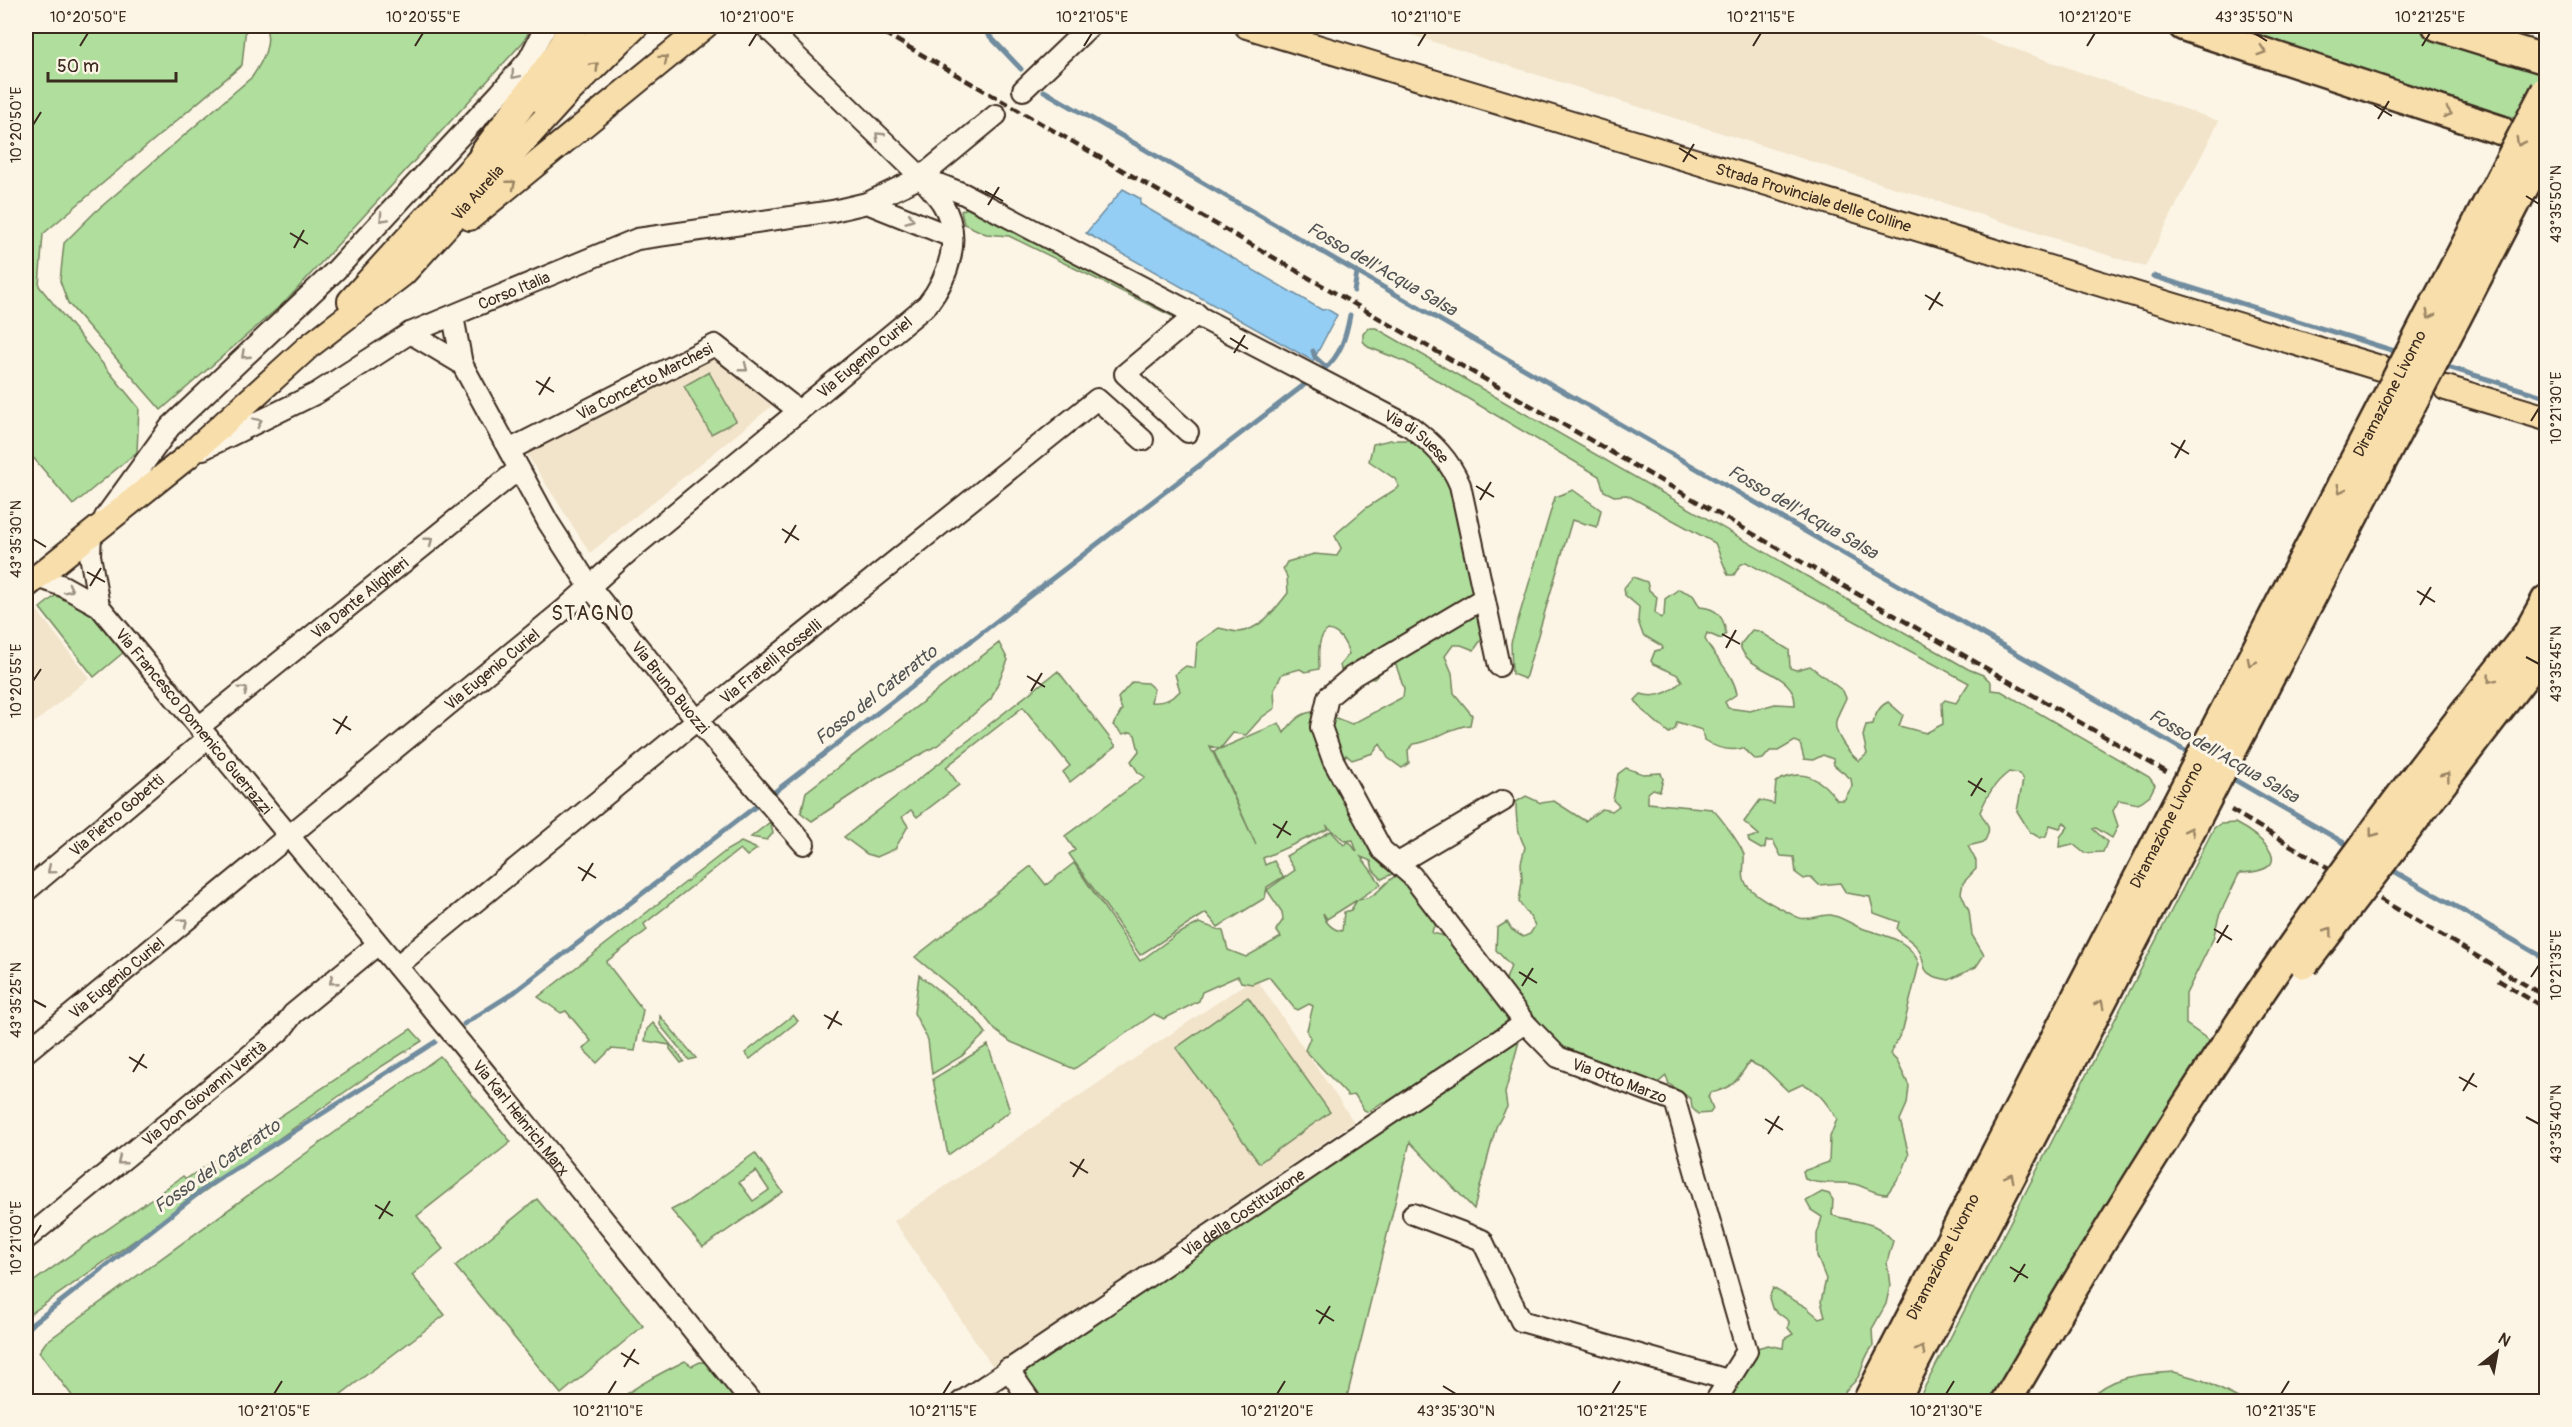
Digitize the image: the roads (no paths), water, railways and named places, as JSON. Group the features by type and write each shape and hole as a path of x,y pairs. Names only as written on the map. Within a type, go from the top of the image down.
{"highway":[{"path":"484,154 558,55 573,26"},
{"path":"2183,26 2500,130"},
{"path":"2437,26 2541,58"},
{"name":"Diramazione Livorno","path":"1867,1401 2547,90"},
{"name":"Diramazione Livorno","path":"1894,1401 2547,145"},
{"path":"2021,1401 2093,1279 2169,1159 2265,1015 2540,631 2547,600"},
{"path":"2006,1401 2068,1296 2163,1144 2312,919 2370,837 2540,631"}],"main road":[{"name":"Via Aurelia","path":"308,347 402,274 461,194 484,154 609,26"},
{"name":"Via Aurelia","path":"31,582 186,457 308,347 461,194 636,26"},
{"path":"402,274 705,26"},
{"name":"Strada Provinciale delle Colline","path":"1247,26 2380,368"},
{"path":"2446,387 2547,418"}],"street":[{"path":"94,531 170,427 336,270 500,93 529,59 546,26"},
{"path":"765,26 921,177"},
{"path":"1023,90 1090,26"},
{"name":"Corso Italia","path":"186,457 317,393 410,333 637,239 833,211 867,203 921,177 996,115"},
{"name":"Via Eugenio Curiel","path":"26,1052 290,836 927,305 940,288 949,268 952,237 943,205 921,177"},
{"name":"Via di Suese","path":"921,177 964,194 1412,427 1443,454 1460,485 1499,666"},
{"path":"867,203 952,237"},
{"path":"1188,432 1125,374 1197,314"},
{"name":"Via Bruno Buozzi","path":"453,316 462,364 548,522 590,587 697,720 804,844"},
{"path":"410,333 462,364"},
{"name":"Via Concetto Marchesi","path":"509,450 715,345 799,411"},
{"name":"Via Fratelli Rosselli","path":"397,966 697,720 1097,399 1143,440"},
{"name":"Via Dante Alighieri","path":"204,732 519,469"},
{"name":"Via Francesco Domenico Guerrazzi","path":"94,531 90,555 99,606"},
{"name":"Via Francesco Domenico Guerrazzi","path":"31,582 63,586 99,606 290,836"},
{"name":"Via Otto Marzo","path":"1484,598 1353,676 1328,698 1321,727 1333,760 1359,812 1382,850 1412,876 1525,1023 1558,1057 1676,1101 1747,1351 1715,1401"},
{"name":"Via Pietro Gobetti","path":"26,891 204,732"},
{"path":"1398,863 1503,801"},
{"name":"Via Karl Heinrich Marx","path":"290,836 751,1401"},
{"name":"Via Don Giovanni Verità","path":"26,1239 281,1030 293,1014 378,944"},
{"name":"Via della Costituzione","path":"961,1401 1525,1023"},
{"path":"1413,1214 1482,1240 1521,1321 1728,1380"},
{"path":"1008,1369 1031,1401"}],"water":[{"path":"1123,189 1141,199 1140,204 1322,310 1327,309 1337,315 1313,361 1086,233"}],"waterway":[{"name":"Fosso dell'Acqua Salsa","path":"982,28 1021,69"},
{"name":"Fosso dell'Acqua Salsa","path":"1044,91 2192,755"},
{"name":"Fosso del Cateratto","path":"1354,291 1357,273"},
{"path":"2153,276 2401,353"},
{"name":"Fosso del Cateratto","path":"1323,370 1338,352 1350,315"},
{"path":"1313,351 1315,357 1326,367"},
{"path":"2441,365 2546,397"},
{"name":"Fosso del Cateratto","path":"464,1024 513,993 1304,385"},
{"name":"Fosso dell'Acqua Salsa","path":"2228,776 2353,848"},
{"name":"Fosso dell'Acqua Salsa","path":"2387,867 2546,959"},
{"name":"Fosso del Cateratto","path":"26,1329 205,1188 435,1042"}],"railway":[{"path":"872,26 2168,773"},
{"path":"2231,810 2332,870"},
{"path":"2380,899 2546,997"},
{"path":"2498,980 2546,1009"}],"district":[{"name":"STAGNO","path":"593,613"}]}
